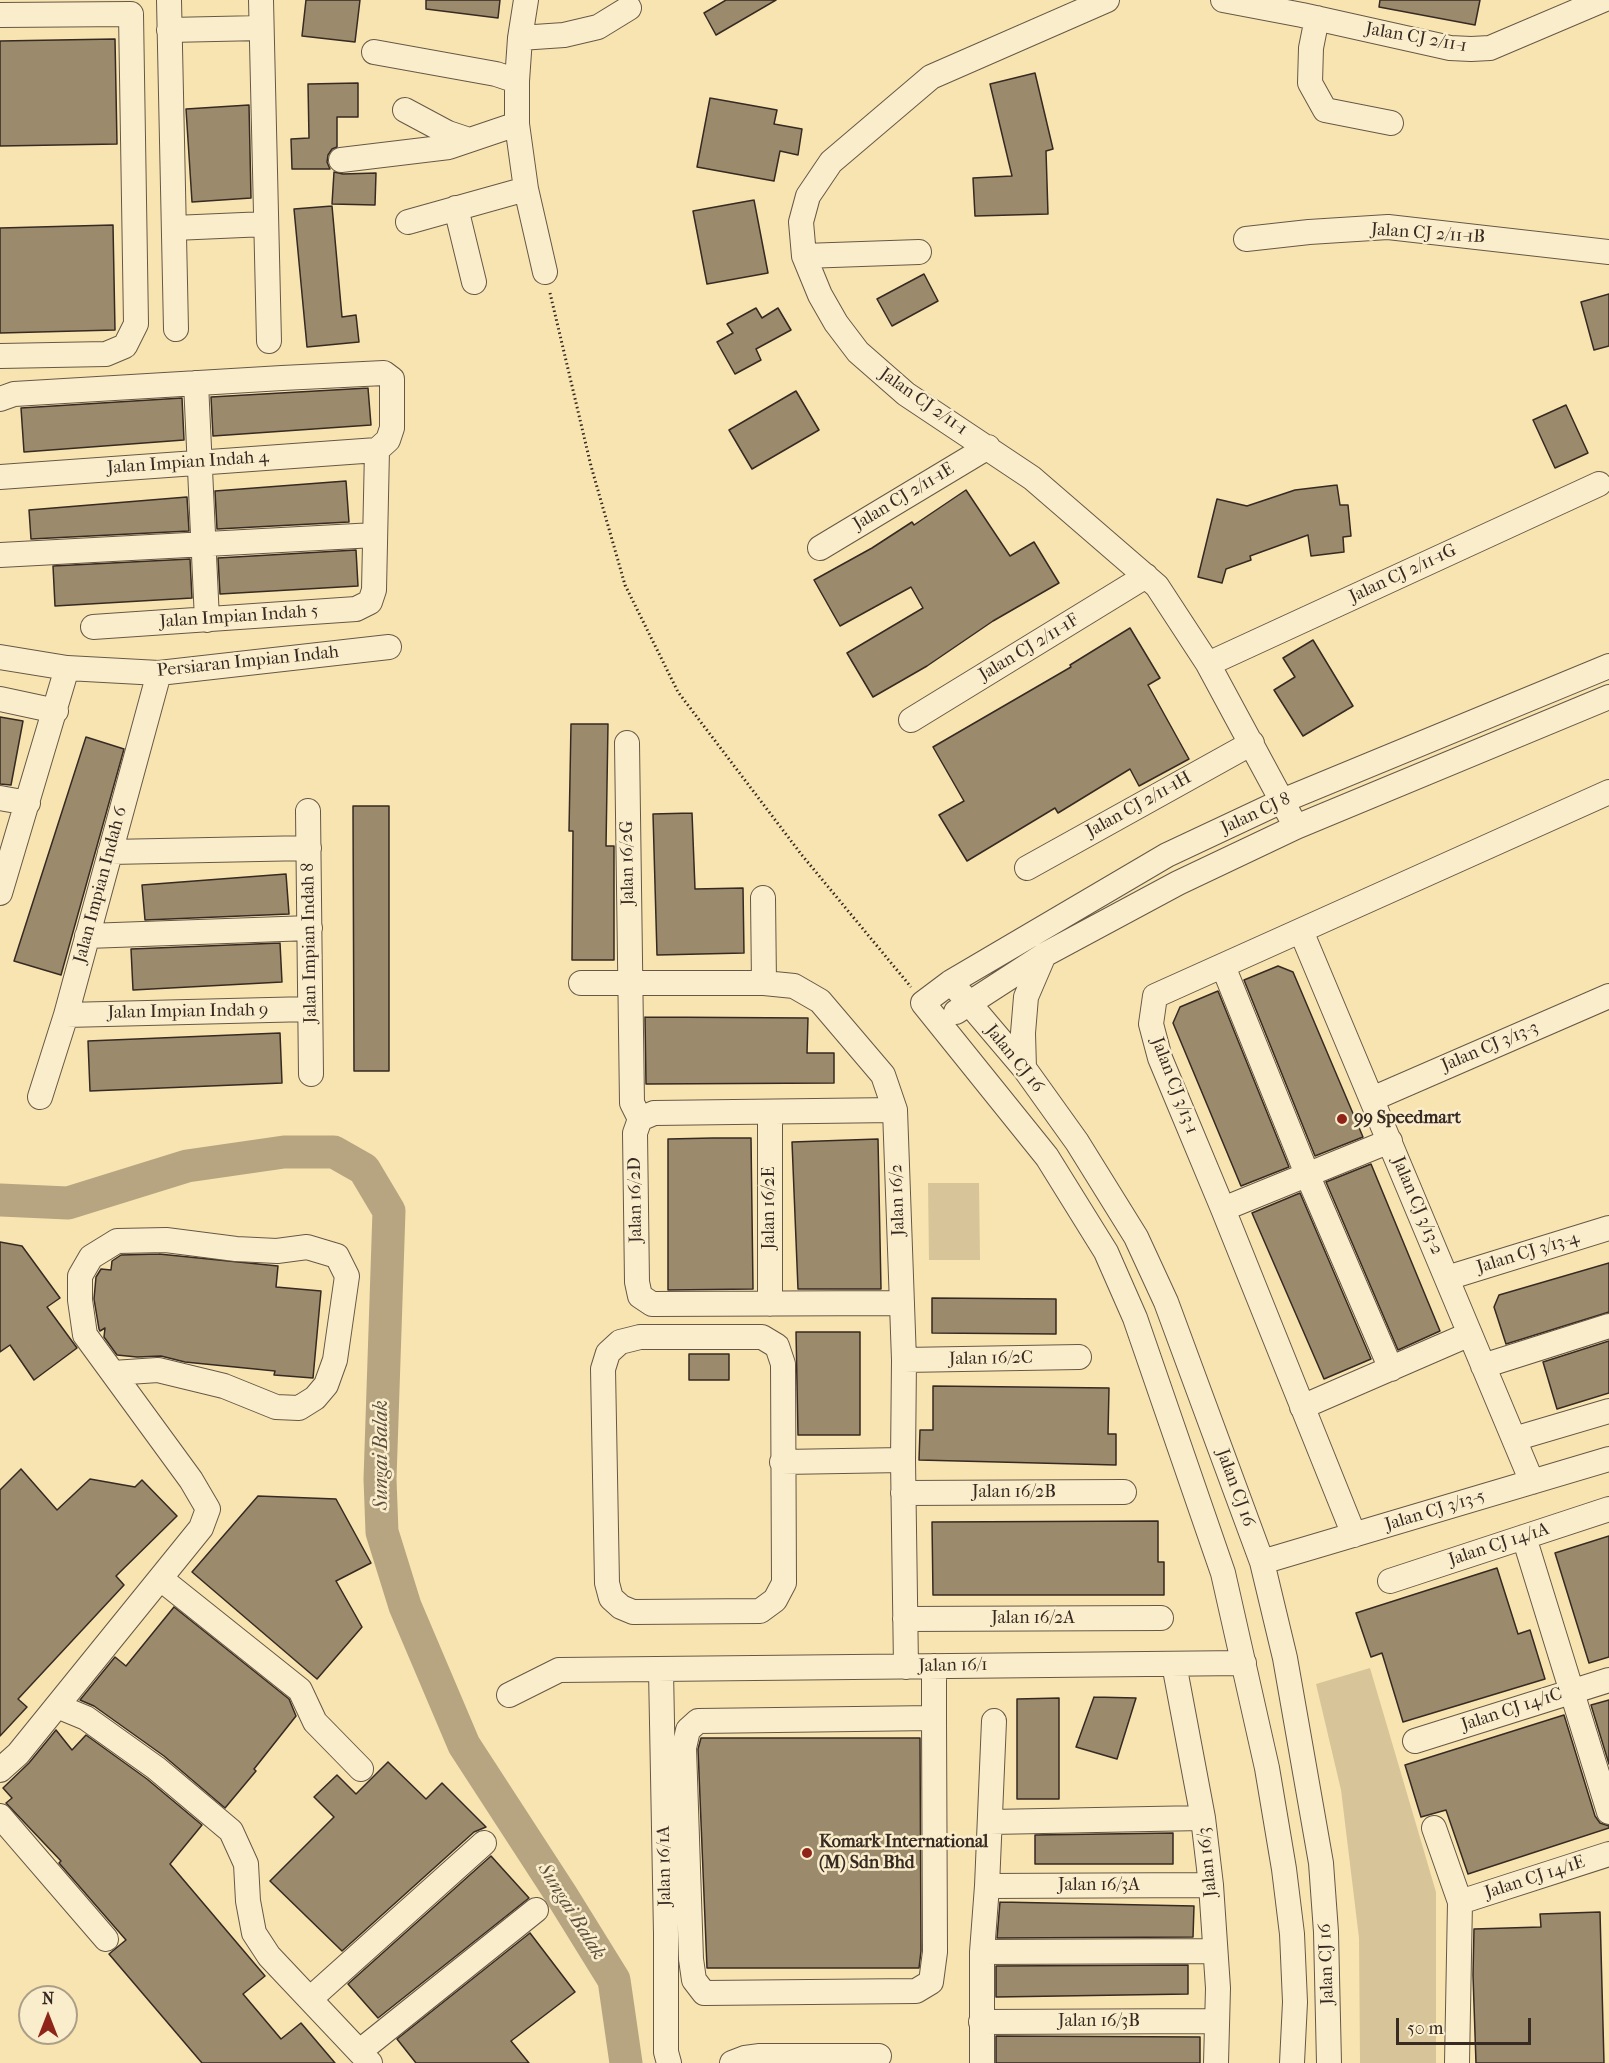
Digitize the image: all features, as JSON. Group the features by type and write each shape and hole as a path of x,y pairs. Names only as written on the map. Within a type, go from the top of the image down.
{"street":[{"path":"168,0 176,328"},
{"path":"261,0 269,341"},
{"path":"526,0 517,81 518,124 526,189 545,272"},
{"name":"Jalan CJ 2/11-1","path":"1107,0 931,77 831,162 808,196 801,222 804,256 820,295 836,323 858,352 906,394 1032,478 1158,586 1208,664 1296,827"},
{"name":"Jalan CJ 2/11-1","path":"1223,0 1308,11 1450,48 1490,48 1603,0"},
{"path":"520,38 564,35 598,27 629,8"},
{"path":"1308,11 1311,48 1310,83 1325,110 1390,123"},
{"path":"0,15 131,14 136,324 125,346 106,354 0,356"},
{"path":"169,30 261,28"},
{"path":"374,52 496,74 517,81"},
{"path":"405,110 448,133 469,140"},
{"path":"341,160 449,147 518,124"},
{"path":"408,222 526,189"},
{"path":"456,208 474,282"},
{"path":"174,228 266,224"},
{"name":"Jalan CJ 2/11-1B","path":"1246,239 1388,227 1609,252"},
{"path":"804,256 919,252"},
{"path":"0,399 14,394 384,373 392,379 392,428 388,440 377,450 375,535 0,555"},
{"path":"196,383 207,620"},
{"name":"Jalan CJ 2/11-1E","path":"820,548 988,447"},
{"name":"Jalan Impian Indah 4","path":"0,477 377,450"},
{"name":"Jalan CJ 2/11-1G","path":"1208,664 1599,484"},
{"name":"Jalan Impian Indah 5","path":"93,627 356,609 370,602 374,590 375,535"},
{"name":"Jalan CJ 2/11-1F","path":"911,720 1146,576"},
{"name":"Persiaran Impian Indah","path":"0,657 67,668 159,673 389,647"},
{"path":"0,893 10,829 28,803 67,668"},
{"path":"1600,670 1606,705"},
{"name":"Jalan CJ 8","path":"923,1003 951,982 1167,855 1282,801 1600,670"},
{"name":"Jalan Impian Indah 6","path":"40,1097 66,1015 159,673"},
{"path":"0,699 56,711"},
{"name":"Jalan CJ 8","path":"941,1023 967,1003 1044,955 1179,882 1296,827 1606,705"},
{"name":"Jalan 16/2G","path":"627,743 632,1103 647,1116"},
{"name":"Jalan CJ 2/11-1H","path":"1027,868 1252,743"},
{"name":"Jalan CJ 3/13-1","path":"1354,1535 1160,1058 1152,1024 1155,996 1609,792"},
{"path":"0,798 28,803"},
{"name":"Jalan Impian Indah 8","path":"308,811 311,1074"},
{"path":"111,852 309,848"},
{"path":"763,898 764,983"},
{"path":"87,936 310,928"},
{"name":"Jalan CJ 3/13-2","path":"1301,931 1532,1482"},
{"path":"1024,1068 1023,1033 1026,997 1044,955"},
{"path":"1223,966 1307,1174 1390,1369"},
{"name":"Jalan CJ 16","path":"951,982 1024,1068 1077,1142 1136,1237 1166,1302 1262,1562 1285,1658 1321,1863 1326,1932 1329,2063"},
{"name":"Jalan 16/2","path":"581,983 764,983 794,986 820,1001 883,1075 895,1110 904,1360 903,1493 906,1667"},
{"name":"Jalan CJ 3/13-3","path":"1372,1098 1609,996"},
{"name":"Jalan CJ 16","path":"923,1003 1047,1157 1106,1252 1135,1318 1222,1573 1267,1768 1292,1934 1294,2002 1292,2063"},
{"name":"Jalan Impian Indah 9","path":"66,1015 310,1009"},
{"path":"647,1116 895,1110"},
{"name":"Jalan 16/2E","path":"770,1112 770,1304"},
{"name":"Jalan 16/2D","path":"647,1116 635,1133 640,1296 652,1304 770,1304"},
{"path":"1223,1209 1390,1142"},
{"name":"Jalan CJ 3/13-4","path":"1447,1278 1609,1228"},
{"path":"0,1770 18,1754 161,1579 201,1528 208,1509 191,1480 85,1335 80,1300 80,1276 91,1257 117,1240 166,1240 236,1249 277,1251 307,1247 337,1256 347,1276 334,1360 326,1385 315,1398 299,1408 276,1407 224,1386 158,1370 114,1373"},
{"path":"770,1304 902,1304"},
{"path":"1484,1366 1609,1326"},
{"path":"1302,1407 1470,1335"},
{"path":"640,1337 762,1337 777,1346 783,1364 782,1462 784,1583 775,1600 760,1611 633,1612 621,1607 611,1599 607,1583 603,1369 608,1353 620,1342 640,1337"},
{"name":"Jalan 16/2C","path":"904,1360 1079,1358"},
{"path":"1514,1439 1609,1411"},
{"name":"Jalan CJ 3/13-5","path":"1262,1562 1609,1459"},
{"path":"782,1462 903,1460"},
{"name":"Jalan 16/2B","path":"903,1493 1124,1492"},
{"name":"Jalan CJ 14/1A","path":"1390,1581 1609,1509"},
{"path":"1524,1537 1570,1692 1609,1812"},
{"path":"161,1579 300,1690 315,1722 361,1769"},
{"name":"Jalan 16/2A","path":"905,1619 1161,1618"},
{"name":"Jalan 16/1","path":"509,1695 559,1670 1244,1663"},
{"name":"Jalan 16/3","path":"1174,1664 1203,1818 1215,1951 1216,2063"},
{"path":"934,1666 935,1952 931,1982 916,1991 704,1993 693,1980 690,1959 684,1748 688,1730 698,1720 934,1718"},
{"name":"Jalan 16/1A","path":"661,1670 666,2052 669,2063"},
{"name":"Jalan CJ 14/1C","path":"1414,1741 1609,1680"},
{"path":"57,1706 86,1718 156,1768 231,1831 246,1864 248,1901 254,1933 269,1956 365,2057 536,1910"},
{"path":"982,2063 982,1952 994,1720"},
{"path":"0,1816 106,1939"},
{"path":"990,1822 1203,1818"},
{"path":"1434,1828 1460,1902 1457,2063"},
{"path":"310,1999 484,1843"},
{"name":"Jalan CJ 14/1E","path":"1460,1902 1609,1854"},
{"name":"Jalan 16/3A","path":"987,1886 1210,1885"},
{"path":"982,1952 1215,1951"},
{"name":"Jalan 16/3B","path":"981,2022 1217,2021"},
{"path":"741,2061 879,2056"}],"path":[{"path":"545,272 591,466 626,585 678,692 801,854 923,1003"}],"shaded area":[{"path":"928,1183 979,1183 980,1260 929,1260"},
{"path":"1370,1668 1436,1892 1436,2063 1360,2063 1359,1938 1341,1790 1316,1684"}],"building":[{"path":"306,0 360,0 355,42 302,36"},
{"path":"426,0 500,0 498,18 426,9"},
{"path":"726,0 776,0 716,35 704,13"},
{"path":"1380,0 1480,0 1475,25 1379,7"},
{"path":"115,39 117,144 0,146 0,41"},
{"path":"1035,73 1053,149 1046,151 1048,214 975,216 973,178 1012,176 990,84"},
{"path":"358,83 358,117 337,117 337,147 332,149 328,155 327,162 330,169 292,169 291,139 309,138 308,84"},
{"path":"710,98 777,110 774,124 802,129 798,155 780,151 774,181 697,167"},
{"path":"249,105 251,198 192,202 186,109"},
{"path":"334,172 376,173 375,205 332,204"},
{"path":"754,200 768,273 707,284 693,211"},
{"path":"332,206 342,317 356,315 359,342 307,347 294,209"},
{"path":"113,225 115,330 0,333 0,228"},
{"path":"924,274 938,301 892,326 877,299"},
{"path":"1609,294 1609,346 1594,350 1581,302"},
{"path":"756,308 762,318 778,308 791,330 756,349 761,360 735,374 717,342 733,333 727,324"},
{"path":"368,388 371,425 213,436 211,397"},
{"path":"796,391 819,430 752,469 729,430"},
{"path":"182,398 184,440 24,452 21,408"},
{"path":"1566,405 1588,453 1555,468 1533,420"},
{"path":"346,481 349,522 217,529 215,491"},
{"path":"1337,485 1340,505 1348,505 1351,536 1343,537 1344,552 1311,556 1308,535 1250,556 1251,560 1226,569 1222,583 1198,577 1217,499 1247,506 1295,490"},
{"path":"966,490 1010,556 1034,542 1059,583 993,621 927,666 873,697 847,653 923,608 911,587 840,626 814,580 872,548 912,522 914,525"},
{"path":"187,497 189,531 31,539 29,510"},
{"path":"356,550 358,586 220,594 218,558"},
{"path":"190,559 192,598 55,606 53,566"},
{"path":"1130,628 1160,678 1148,685 1189,759 1139,786 1130,769 1058,813 1055,808 967,861 939,815 964,801 933,747 1071,667 1070,665"},
{"path":"1313,640 1353,706 1303,736 1274,690 1295,677 1283,658"},
{"path":"0,717 23,721 11,785 0,784"},
{"path":"571,724 608,724 606,846 614,846 614,960 572,960 573,831 569,831"},
{"path":"86,737 124,749 61,975 14,961"},
{"path":"353,806 389,806 389,1071 354,1071"},
{"path":"692,813 695,889 743,888 744,953 657,955 653,814"},
{"path":"286,874 289,914 145,920 142,885"},
{"path":"280,943 282,982 133,990 131,949"},
{"path":"1278,966 1293,972 1363,1137 1315,1156 1244,980"},
{"path":"1218,991 1289,1167 1241,1186 1173,1023 1180,1007"},
{"path":"645,1017 808,1018 807,1053 834,1053 834,1083 646,1084"},
{"path":"280,1033 282,1083 90,1091 88,1041"},
{"path":"751,1138 753,1289 668,1290 668,1139"},
{"path":"878,1139 881,1289 798,1289 792,1142"},
{"path":"1371,1164 1440,1331 1398,1350 1326,1182"},
{"path":"1300,1193 1371,1359 1324,1379 1252,1213"},
{"path":"0,1242 22,1246 60,1298 47,1307 77,1348 34,1380 10,1345 0,1352"},
{"path":"159,1254 278,1266 276,1287 321,1291 313,1378 274,1375 275,1371 185,1362 161,1356 117,1355 104,1337 105,1328 100,1331 99,1329 94,1299 96,1277 101,1269 111,1270 112,1261 121,1255"},
{"path":"1609,1263 1609,1312 1506,1344 1494,1307 1499,1295"},
{"path":"932,1298 1056,1299 1056,1334 932,1333"},
{"path":"796,1332 860,1332 860,1435 798,1435"},
{"path":"1609,1341 1609,1393 1557,1409 1543,1362"},
{"path":"689,1354 729,1354 729,1380 689,1380"},
{"path":"933,1386 1109,1388 1108,1434 1116,1434 1116,1465 919,1460 920,1430 933,1430"},
{"path":"21,1469 57,1510 90,1479 135,1487 142,1480 177,1516 116,1576 124,1585 18,1699 27,1707 0,1736 0,1490"},
{"path":"258,1496 336,1499 371,1563 336,1581 362,1627 317,1679 192,1572"},
{"path":"1158,1521 1158,1562 1164,1562 1164,1595 933,1595 932,1522"},
{"path":"1609,1536 1609,1657 1589,1663 1555,1553"},
{"path":"1497,1568 1518,1634 1530,1630 1545,1679 1403,1722 1382,1653 1371,1657 1356,1613"},
{"path":"174,1607 289,1699 296,1716 254,1769 256,1771 225,1808 164,1756 94,1706 80,1700 115,1657 126,1666"},
{"path":"1094,1697 1136,1698 1117,1759 1076,1747"},
{"path":"1059,1698 1059,1799 1017,1799 1017,1699"},
{"path":"1609,1700 1609,1764 1591,1705"},
{"path":"1564,1715 1595,1816 1600,1823 1609,1828 1468,1874 1446,1810 1421,1817 1405,1765"},
{"path":"56,1730 72,1750 86,1735 147,1779 202,1825 170,1864 265,1976 243,1994 281,2039 301,2023 335,2063 202,2063 109,1954 126,1940 59,1863 61,1861 6,1803 12,1798 3,1788 29,1763"},
{"name":"Komark International (M) Sdn Bhd","path":"701,1738 920,1738 921,1951 919,1968 707,1968 698,1749"},
{"path":"388,1762 426,1799 442,1783 486,1827 474,1832 342,1951 270,1881 334,1817 314,1797 337,1775 356,1794"},
{"path":"1173,1833 1173,1864 1035,1864 1035,1835"},
{"path":"491,1856 529,1898 378,2018 348,1984"},
{"path":"1000,1902 1194,1906 1193,1937 997,1938"},
{"path":"1600,1912 1604,2063 1476,2063 1474,1929 1541,1927 1540,1914"},
{"path":"530,1933 575,1992 511,2041 529,2063 416,2063 397,2039"},
{"path":"1188,1965 1188,1994 996,1997 996,1966"},
{"path":"996,2036 1200,2037 1200,2063 996,2063"}],"waterway":[{"name":"Sungai Balak","path":"0,1200 68,1203 187,1166 284,1152 334,1152 364,1169 389,1211 380,1479 382,1532 405,1606 464,1745 614,1980 626,2063"}],"place":[{"name":"99 Speedmart","path":"1342,1119"},
{"name":"Komark International (M) Sdn Bhd","path":"807,1853"}]}
